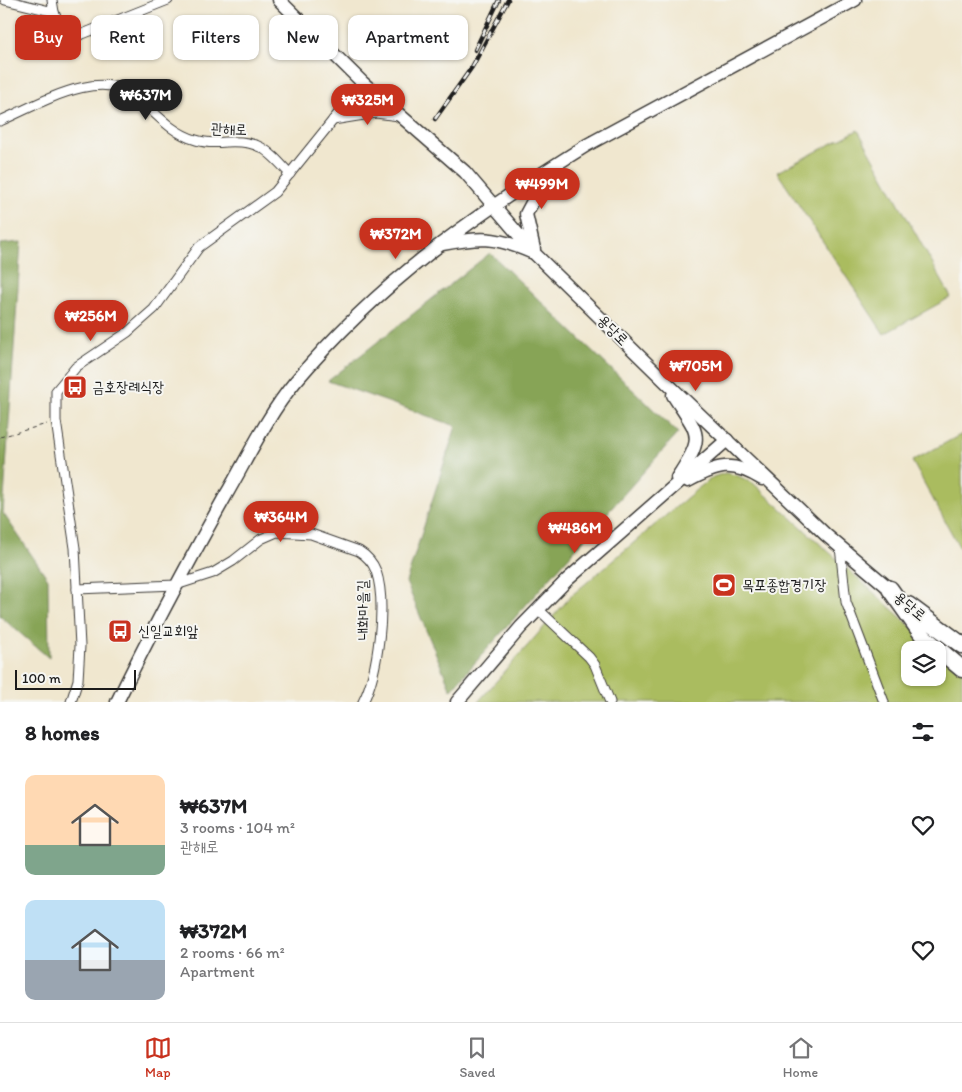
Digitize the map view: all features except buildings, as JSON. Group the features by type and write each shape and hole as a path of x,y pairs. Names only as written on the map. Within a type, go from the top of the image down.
{"highway":[{"name":"용당로","path":"890,589 927,621 962,645"},
{"path":"890,589 924,638 962,669"}],"street":[{"path":"5,0 54,12"},
{"path":"52,0 54,12 64,38 70,38 143,4 168,0"},
{"name":"용당로","path":"279,0 363,83 465,172 535,254 663,380 840,547 890,589"},
{"path":"117,702 176,585 266,424 295,383 366,306 439,244 494,204 551,167 604,136 855,0"},
{"path":"71,702 80,667 75,548 56,421 56,391 76,367 141,322 154,308 199,247 275,192 363,83"},
{"name":"관해로","path":"0,121 79,87 109,84 135,95 172,129 184,136 197,141 250,142 268,150 290,174"},
{"path":"333,120 376,112 403,117"},
{"path":"535,254 526,214 551,167"},
{"path":"439,244 471,238 489,238 506,241 535,254"},
{"path":"663,380 696,436 694,451 668,491"},
{"path":"457,702 538,609 587,562 727,440"},
{"path":"668,491 708,471 724,466 739,468 778,489"},
{"name":"내화마을길","path":"77,590 176,585 213,573 233,561 261,539 277,532 311,534 359,551 365,554 375,569 380,599 374,675 364,702"},
{"path":"840,547 846,602 884,702"},
{"path":"538,609 589,657 595,665 610,702"}],"path":[{"path":"0,437 56,421"}],"green space":[{"path":"858,130 951,297 884,334 777,172"},
{"path":"21,242 3,513 48,579 49,658 0,616 0,244"},
{"path":"490,253 678,433 451,690 406,582 456,426 328,381"},
{"path":"962,434 962,552 912,461"},
{"name":"목포종합경기장","path":"725,473 736,475 753,483 927,641 901,641 901,686 946,686 946,658 962,671 962,702 478,702 572,595 713,477"}],"railway":[{"path":"475,50 499,0"},
{"path":"435,119 472,67 508,0"}],"place":[{"name":"금호장례식장","path":"75,387"},
{"name":"목포종합경기장","path":"724,585"},
{"name":"신일교회앞","path":"120,631"}]}
